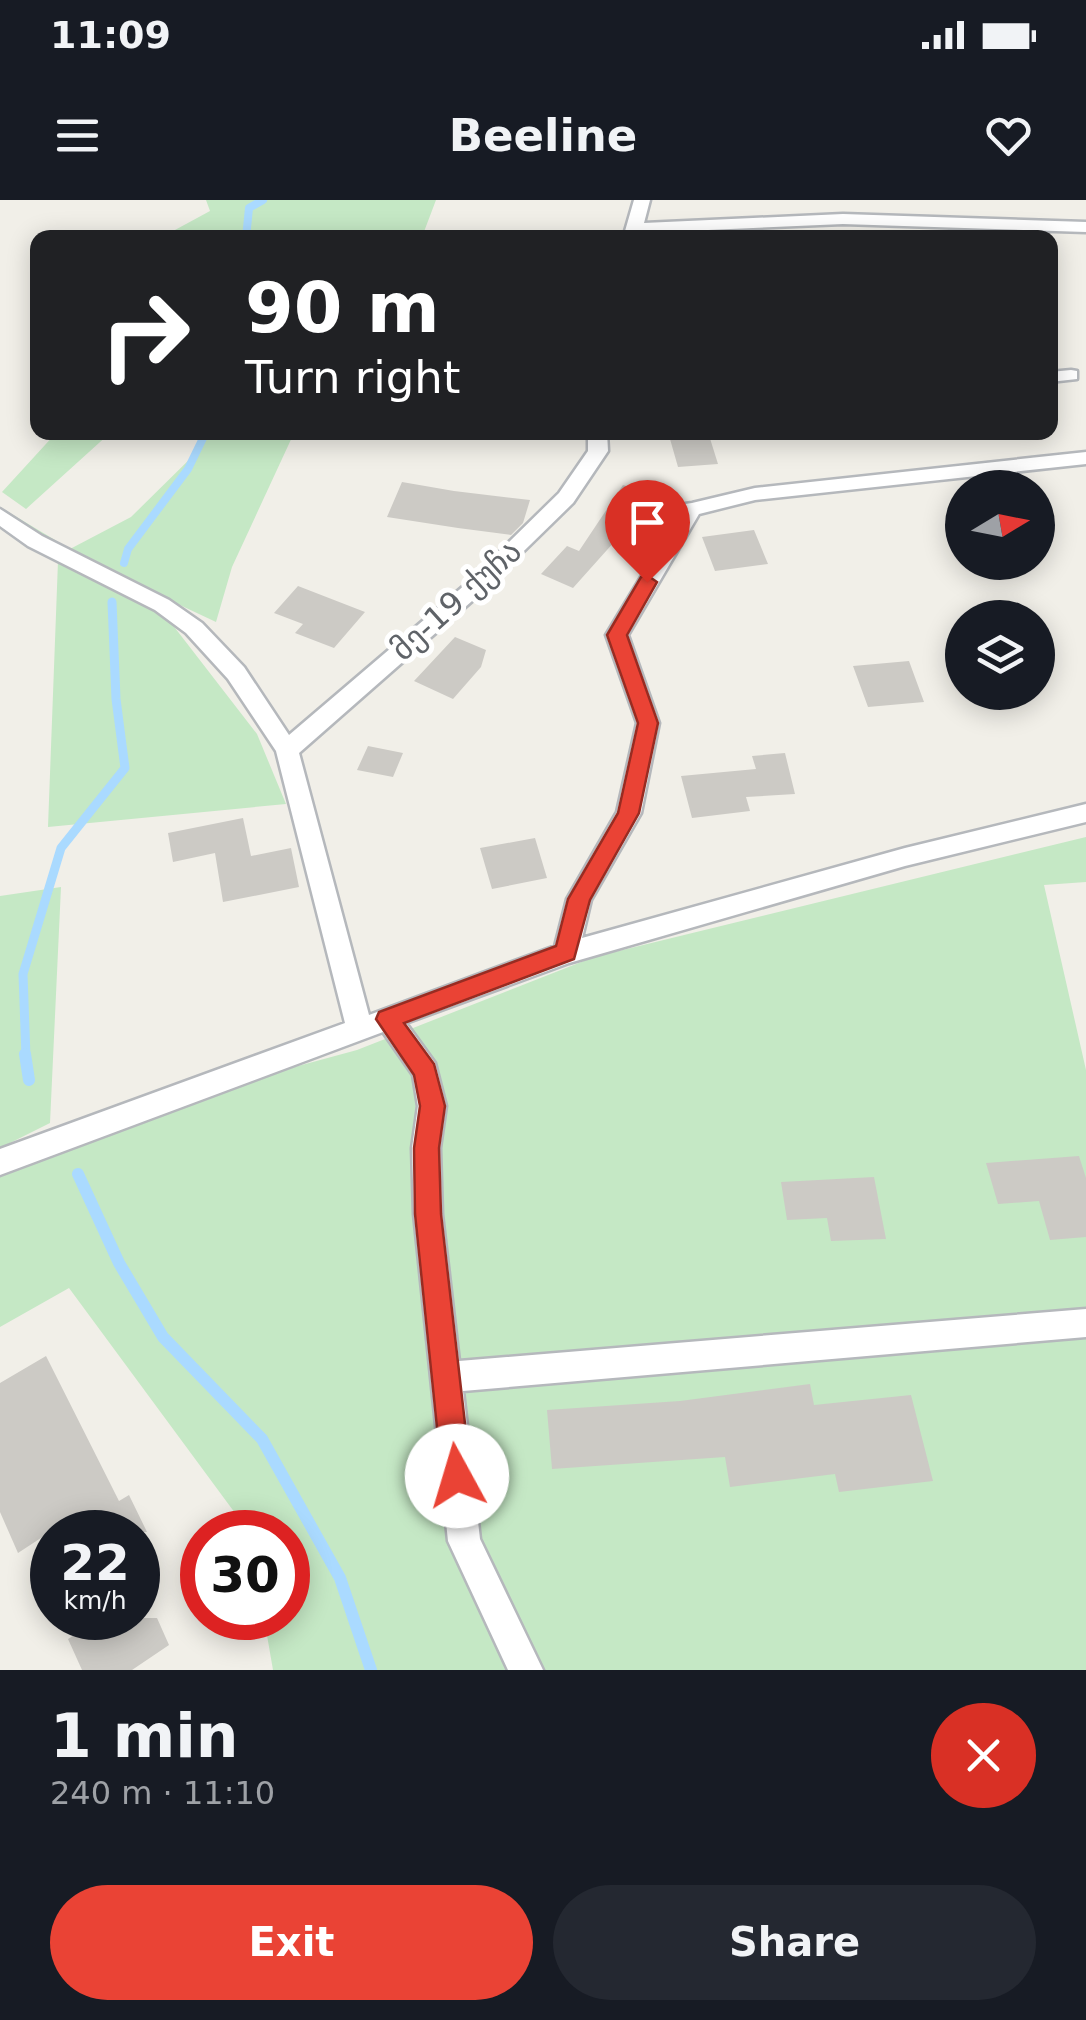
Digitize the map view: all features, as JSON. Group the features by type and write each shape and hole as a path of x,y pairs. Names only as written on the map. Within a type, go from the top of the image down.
{"street":[{"path":"634,230 642,200"},
{"path":"678,230 843,219 1086,228"},
{"path":"1058,376 1072,375"},
{"name":"მე-19 ქუჩა","path":"287,750 472,588 566,498 598,451 597,440"},
{"path":"566,952 580,899 629,813 648,723 617,635 692,509 756,494 1086,458"},
{"path":"0,516 35,541 148,598 194,628 236,672 287,750 374,1024 426,1072 432,1106 426,1148 428,1214 464,1541 526,1670"},
{"path":"0,1162 566,952 905,857 1086,813"},
{"path":"446,1377 1086,1322"}],"green space":[{"path":"206,200 436,200 425,230 175,230 210,211"},
{"path":"50,440 102,440 26,509 2,492"},
{"path":"198,440 291,440 232,567 216,622 63,550 0,511 0,507 70,549 131,517 201,448"},
{"path":"58,561 165,615 257,734 286,804 48,827"},
{"path":"1086,837 1086,882 1044,885 1086,1070 1086,1670 273,1670 268,1640 310,1640 310,1510 233,1510 69,1288 0,1327 0,1166 115,1116 357,1050 594,957"},
{"path":"61,887 50,1123 0,1148 0,896"}],"building":[{"path":"670,440 710,440 718,464 678,467"},
{"path":"402,482 530,500 523,523 511,535 387,517"},
{"path":"623,485 664,498 646,526 632,522 573,588 541,574 567,546 579,551"},
{"path":"754,530 768,564 715,571 702,537"},
{"path":"298,586 365,612 334,648 295,633 303,624 274,613"},
{"path":"455,637 486,650 481,667 453,699 414,681"},
{"path":"909,661 924,702 868,707 853,666"},
{"path":"368,746 403,753 393,777 357,770"},
{"path":"785,753 795,794 746,797 750,811 692,818 681,776 756,769 752,756"},
{"path":"243,818 251,856 291,848 299,887 223,902 215,853 173,862 168,833"},
{"path":"535,838 547,878 492,889 480,848"},
{"path":"1079,1156 1086,1178 1086,1237 1050,1240 1039,1201 998,1204 986,1163"},
{"path":"874,1177 886,1239 831,1241 827,1218 787,1220 781,1182"},
{"path":"46,1356 119,1501 129,1495 136,1510 30,1510 30,1545 18,1553 0,1512 0,1383"},
{"path":"810,1384 814,1405 911,1395 933,1481 839,1492 835,1474 730,1487 725,1457 552,1469 547,1410 680,1401"},
{"path":"160,1625 169,1645 132,1670 82,1670 68,1640 160,1640"}],"waterway":[{"path":"247,230 249,208 263,200"},
{"path":"124,563 128,549 188,469 202,440"},
{"path":"26,1057 23,974 61,848 125,768 116,699 112,602"},
{"path":"25,1054 29,1080"},
{"path":"78,1174 119,1263 163,1337 262,1439 340,1578 371,1670"}],"route":[{"path":"457,1476 428,1214 426,1148 432,1106 426,1072 388,1019 566,952 580,899 629,813 648,723 617,635 647,582"}]}
